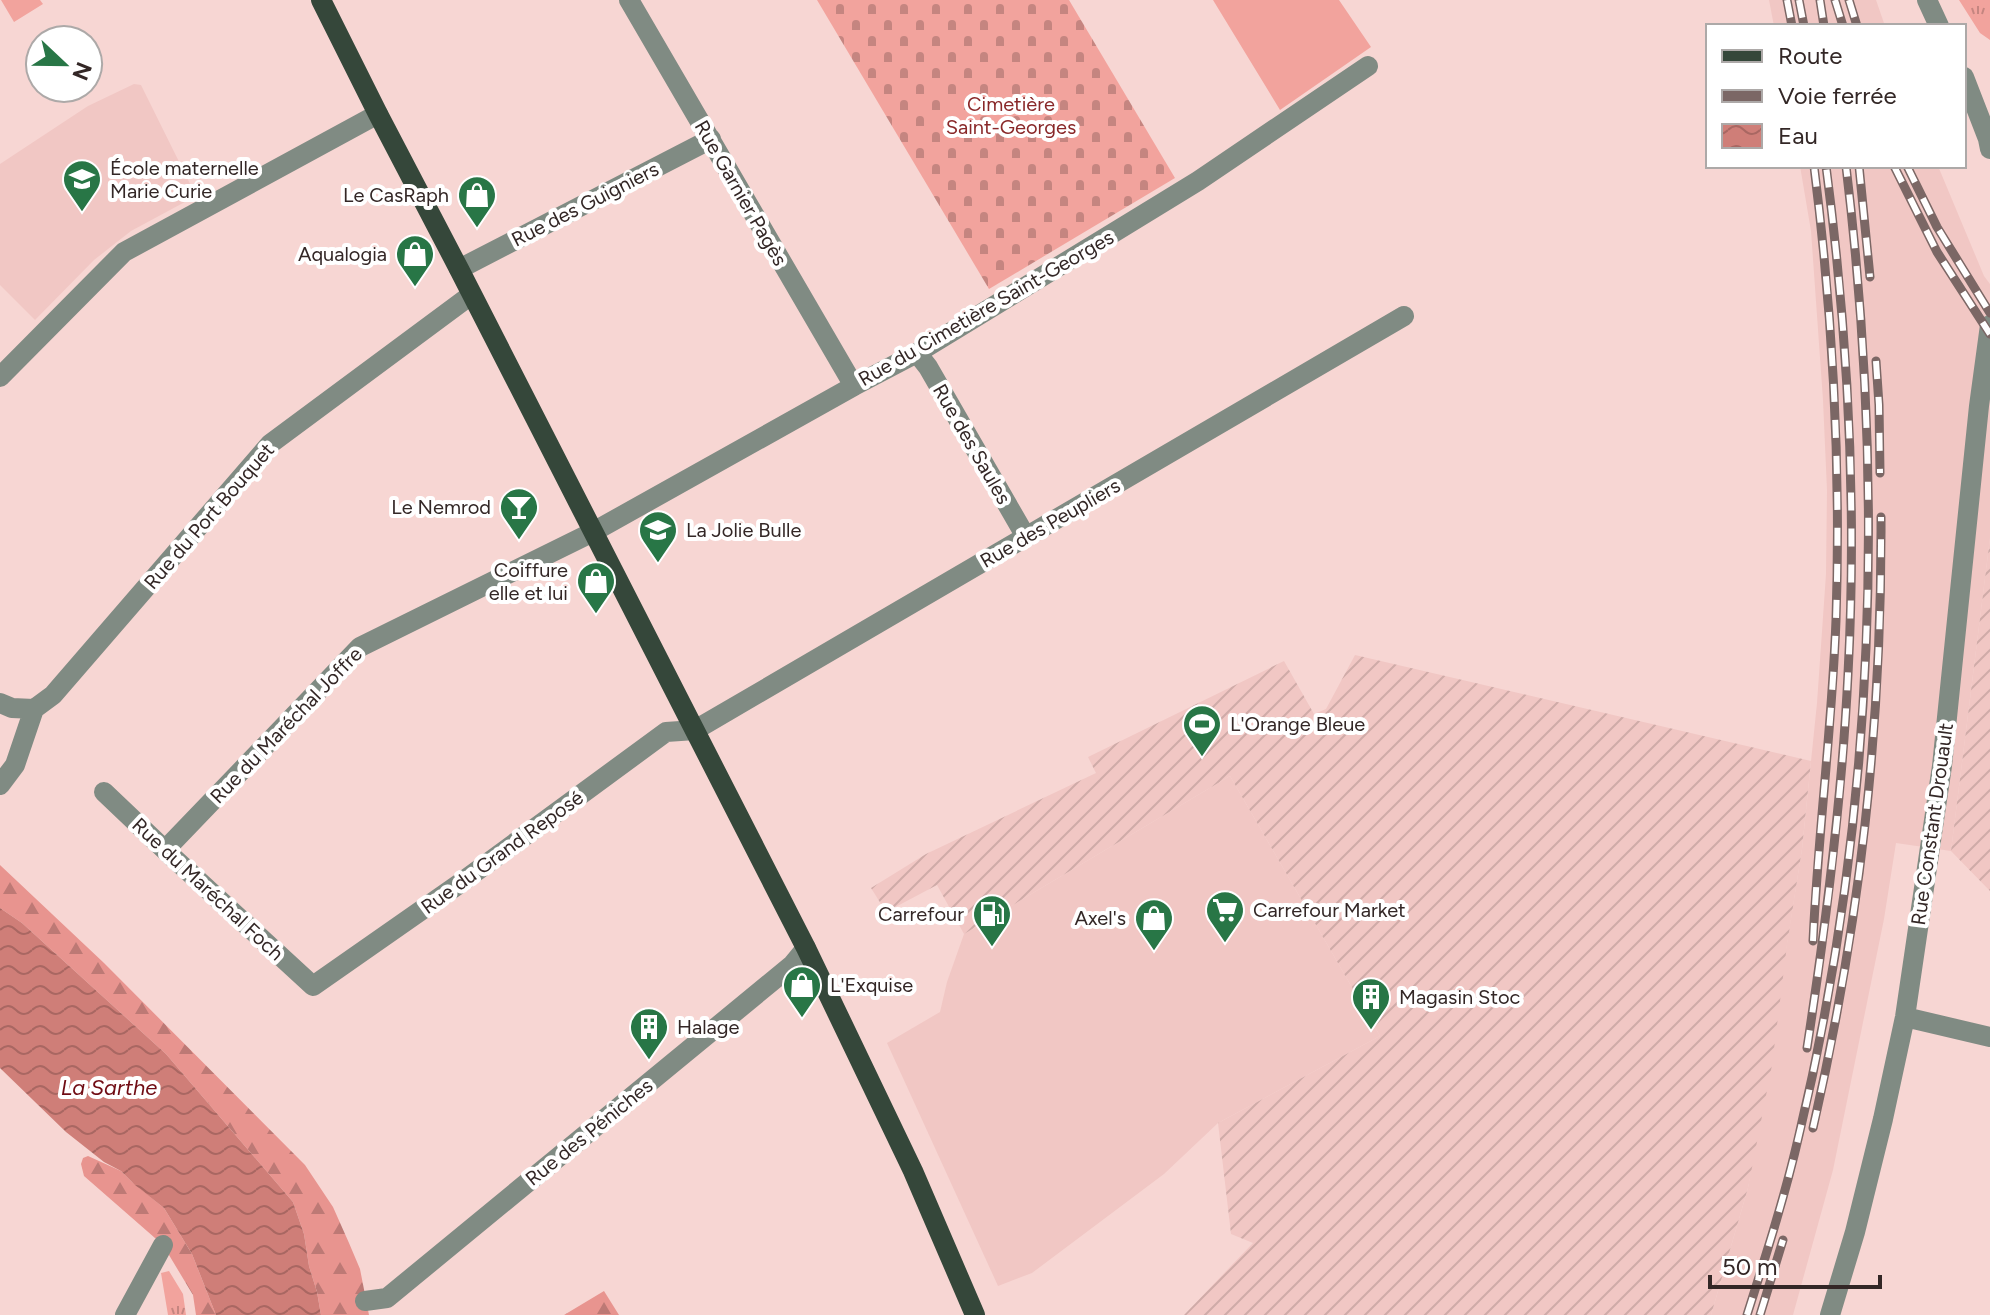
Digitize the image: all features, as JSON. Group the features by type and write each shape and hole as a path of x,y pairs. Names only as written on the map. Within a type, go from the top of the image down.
{"main road":[{"path":"321,0 806,948 913,1171 975,1315"}],"street":[{"name":"Rue Garnier Pagès","path":"629,0 854,386"},
{"path":"1927,0 1938,24"},
{"name":"Rue du Cimetière Saint-Georges","path":"593,532 917,353 1198,181 1368,66"},
{"path":"1966,82 1990,149"},
{"path":"0,377 124,252 378,114"},
{"name":"Rue des Guigniers","path":"459,269 711,139"},
{"name":"Rue du Port Bouquet","path":"0,785 15,765 34,709 53,695 270,444 471,295"},
{"name":"Rue des Peupliers","path":"695,730 1404,316"},
{"name":"Rue Constant Drouault","path":"1830,1315 1855,1232 1905,1017 1942,766 1990,325"},
{"name":"Rue des Saules","path":"917,353 1026,537"},
{"name":"Rue du Maréchal Joffre","path":"165,850 360,647 593,532"},
{"path":"0,703 12,708 34,709"},
{"name":"Rue du Grand Reposé","path":"313,986 666,732 695,730"},
{"name":"Rue du Maréchal Foch","path":"104,792 313,986"},
{"name":"Rue des Péniches","path":"365,1301 387,1298 792,965 806,948"},
{"path":"1905,1017 1990,1037"},
{"path":"125,1315 163,1245"}],"shaded area":[{"path":"1769,0 1876,0 1884,24 1774,24"},
{"name":"École maternelle Marie Curie","path":"134,84 141,85 196,196 131,231 94,260 35,320 0,285 0,164 88,106 104,104 104,98"},
{"path":"1800,168 1939,168 1990,284 1990,538 1951,851 1896,843 1884,919 1833,1170 1793,1315 1711,1315 1748,1188 1802,849 1817,703 1826,574 1827,490 1811,231"},
{"path":"1990,538 1990,891 1951,851"},
{"path":"1355,655 1811,761 1772,1065 1748,1188 1711,1315 1184,1315 1253,1243 1231,1234 1218,1123 1380,1036 1230,776 964,934 937,885 886,912 871,888 926,854 1096,773 1088,757 1284,661 1314,714 1326,709"},
{"path":"1230,776 1380,1036 1218,1123 1164,1174 1032,1273 998,1286 887,1043 940,1012 964,934"}],"green space":[{"path":"1,0 40,0 43,4 14,22"},
{"name":"Cimetière Saint-Georges","path":"817,0 1069,0 1175,178 989,289"},
{"path":"1213,0 1339,0 1371,47 1280,110"},
{"path":"1959,0 1990,0 1990,40 1980,33"},
{"path":"0,865 104,963 305,1165 333,1207 349,1243 360,1269 369,1315 321,1315 304,1234 293,1202 166,1054 22,923 0,908"},
{"path":"88,1156 121,1171 164,1208 192,1254 216,1315 196,1315 193,1295 163,1245 84,1176 81,1164 83,1158"},
{"path":"169,1271 183,1294 186,1315 168,1315 161,1273"},
{"path":"604,1291 619,1315 564,1315"}],"water":[{"name":"La Sarthe","path":"0,908 22,923 166,1054 293,1202 304,1234 321,1315 216,1315 192,1254 164,1208 121,1171 104,1162 66,1132 0,1068"}],"railway":[{"path":"1787,0 1792,24"},
{"path":"1799,0 1804,24"},
{"path":"1820,0 1824,24"},
{"path":"1835,0 1842,24"},
{"path":"1849,0 1856,24"},
{"path":"1813,941 1834,660 1837,563 1831,336 1814,168"},
{"path":"1807,1048 1837,815 1851,611 1849,420 1840,292 1826,168"},
{"path":"1747,1315 1794,1158 1824,1015 1844,895 1858,774 1866,652 1866,409 1846,168"},
{"path":"1859,168 1870,277"},
{"path":"1895,168 1937,252 1990,334"},
{"path":"1908,168 1937,227 1990,313"},
{"path":"1876,361 1880,473"},
{"path":"1813,1128 1844,976 1865,824 1877,672 1881,517"},
{"path":"1760,1315 1783,1240"}],"place":[{"name":"École maternelle Marie Curie","path":"82,213"},
{"name":"Le CasRaph","path":"477,229"},
{"name":"Aqualogia","path":"415,288"},
{"name":"Le Nemrod","path":"519,541"},
{"name":"La Jolie Bulle","path":"658,564"},
{"name":"Coiffure elle et lui","path":"596,615"},
{"name":"L'Orange Bleue","path":"1202,758"},
{"name":"Carrefour Market","path":"1225,944"},
{"name":"Carrefour","path":"992,948"},
{"name":"Axel's","path":"1154,952"},
{"name":"L'Exquise","path":"802,1019"},
{"name":"Magasin Stoc","path":"1371,1031"},
{"name":"Halage","path":"649,1061"}]}
